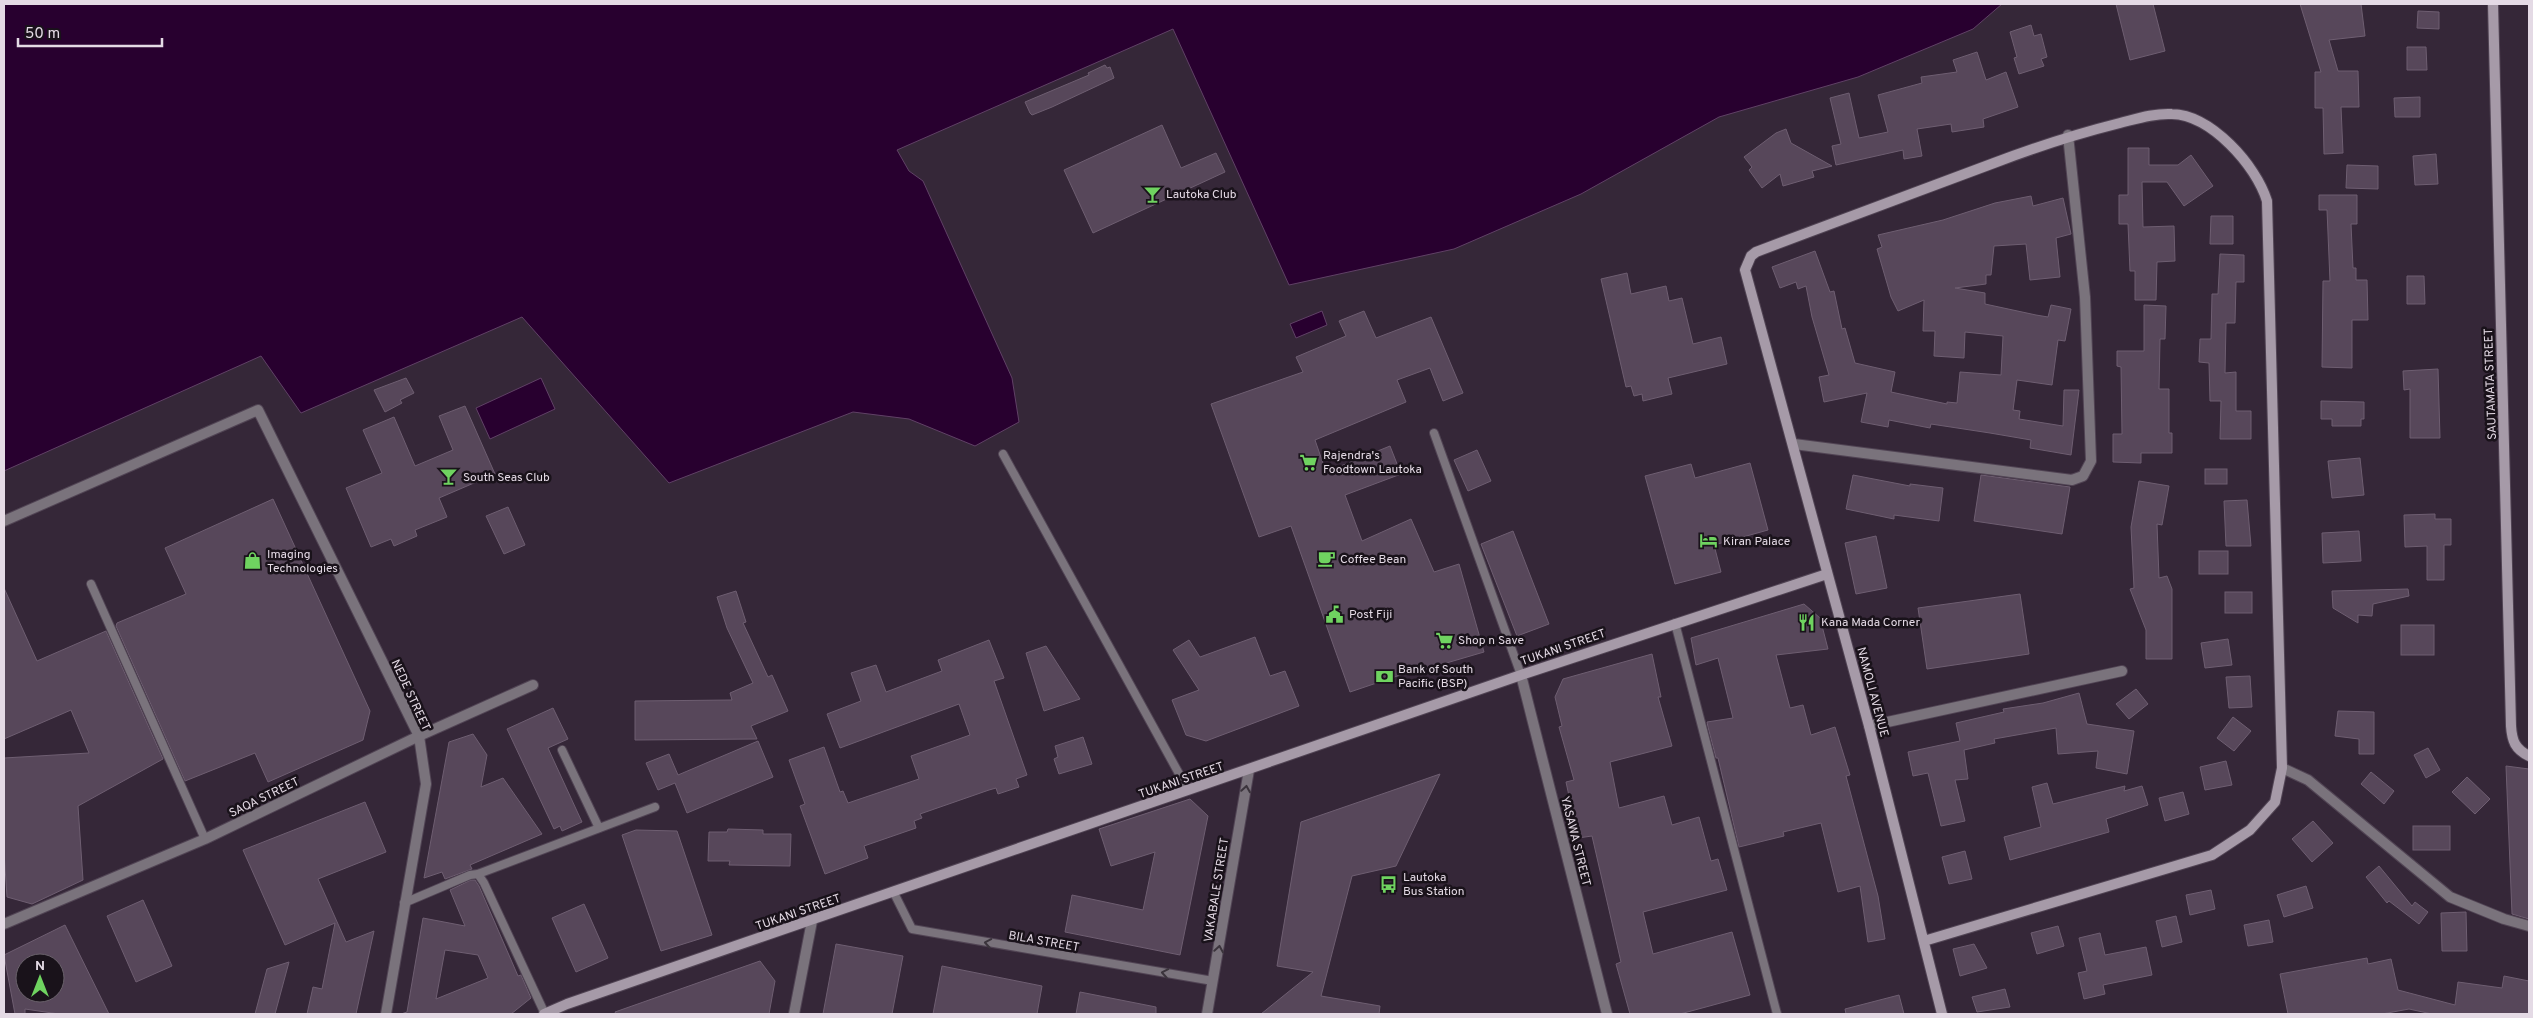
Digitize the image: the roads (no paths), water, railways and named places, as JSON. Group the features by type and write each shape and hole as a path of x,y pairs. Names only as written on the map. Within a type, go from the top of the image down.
{"street":[{"name":"SAUTAMATA STREET","path":"2493,4 2511,726 2515,746 2520,752 2529,756"},
{"path":"1794,444 2072,480 2083,476 2091,460 2085,297 2068,135 2152,115 2172,114 2189,116 2201,121 2245,158 2263,188 2267,201 2282,768 2275,802 2250,830 2212,854 1924,941"},
{"name":"NAMOLI AVENUE","path":"1942,1014 1869,726 1827,574 1794,444 1745,276 1747,263 1756,252 2068,135"},
{"name":"NEDE STREET","path":"4,521 258,410 419,736 426,784 386,1014"},
{"name":"TUKANI STREET","path":"544,1014 577,1000 812,921 893,891 1521,675 1827,574"},
{"path":"1869,726 2122,671"},
{"name":"YASAWA STREET","path":"1521,675 1607,1014"},
{"name":"SAQA STREET","path":"4,924 205,839 419,736 533,685"},
{"path":"2282,768 2308,780 2450,898 2504,919 2529,926"},
{"name":"VAKABALE STREET","path":"1207,1014 1249,770"},
{"path":"794,1014 812,921"}],"lane":[{"path":"1434,432 1521,675"},
{"path":"1002,454 1188,790"},
{"path":"91,584 205,839"},
{"path":"1674,623 1778,1014"},
{"path":"562,750 599,828"},
{"path":"404,904 470,875 478,874 654,807"},
{"path":"478,874 484,883 544,1014"},
{"name":"BILA STREET","path":"893,891 912,929 1214,981"}],"place":[{"name":"Lautoka Club","path":"1152,194"},
{"name":"Rajendra's Foodtown Lautoka","path":"1309,462"},
{"name":"South Seas Club","path":"449,477"},
{"name":"Kiran Palace","path":"1709,541"},
{"name":"Coffee Bean","path":"1326,559"},
{"name":"Imaging Technologies","path":"253,561"},
{"name":"Post Fiji","path":"1335,614"},
{"name":"Kana Mada Corner","path":"1807,622"},
{"name":"Shop n Save","path":"1444,640"},
{"name":"Bank of South Pacific (BSP)","path":"1384,676"},
{"name":"Lautoka Bus Station","path":"1389,884"}]}
